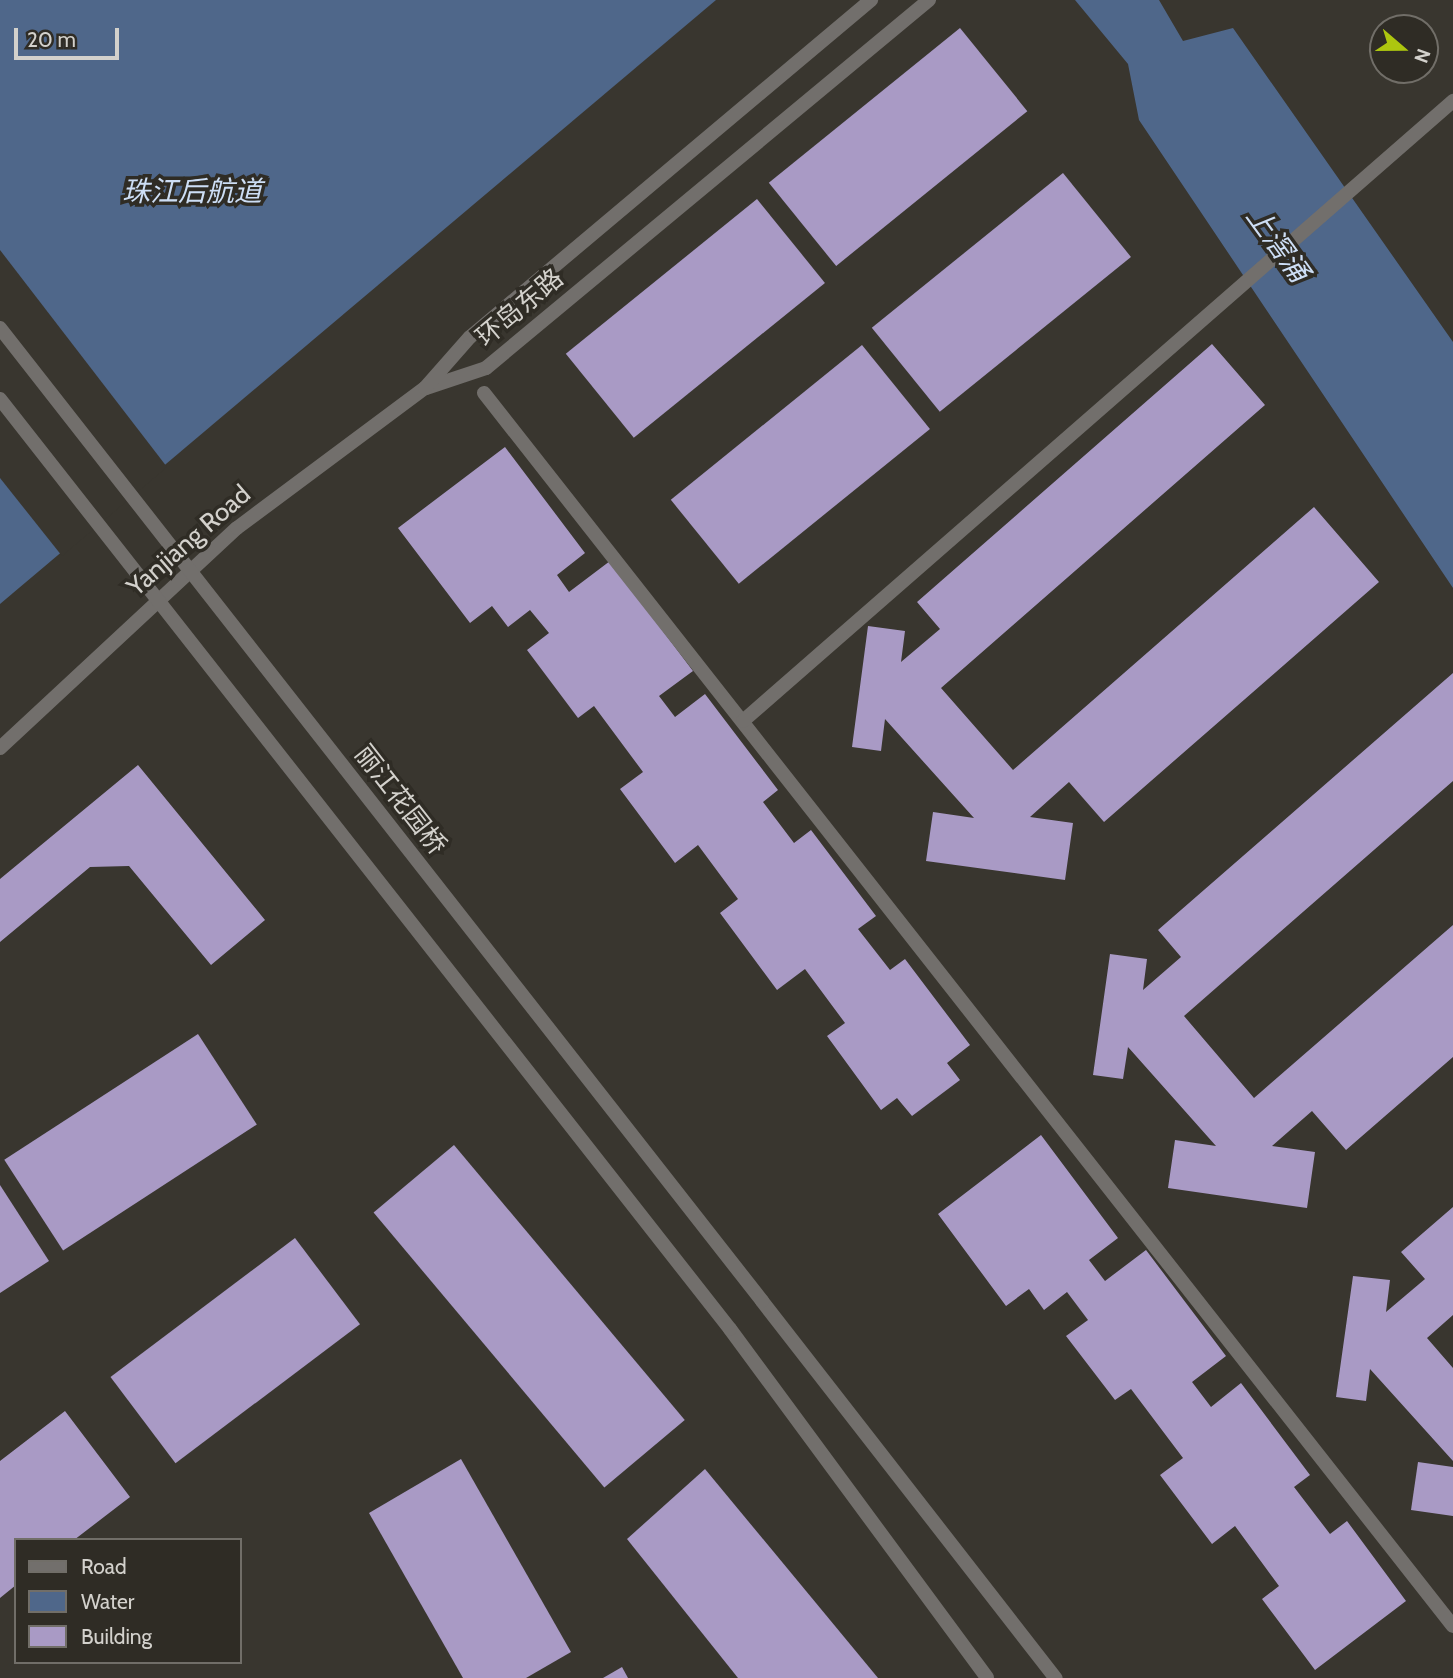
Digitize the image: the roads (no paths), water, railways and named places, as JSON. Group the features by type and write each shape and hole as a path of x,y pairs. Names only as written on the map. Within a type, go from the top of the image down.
{"street":[{"name":"环岛东路","path":"425,388 470,337 871,0"},
{"name":"环岛东路","path":"425,388 486,368 929,0"},
{"path":"743,721 1453,101"},
{"name":"丽江花园桥","path":"0,328 1056,1678"},
{"name":"Yanjiang Road","path":"0,748 237,528 425,388"},
{"path":"484,393 1453,1626"},
{"path":"0,399 730,1329 987,1678"}],"water":[{"name":"珠江后航道","path":"0,0 716,0 0,604"},
{"name":"上滘涌","path":"1075,0 1159,0 1183,41 1233,28 1453,342 1453,588 1139,120 1128,64"}]}
